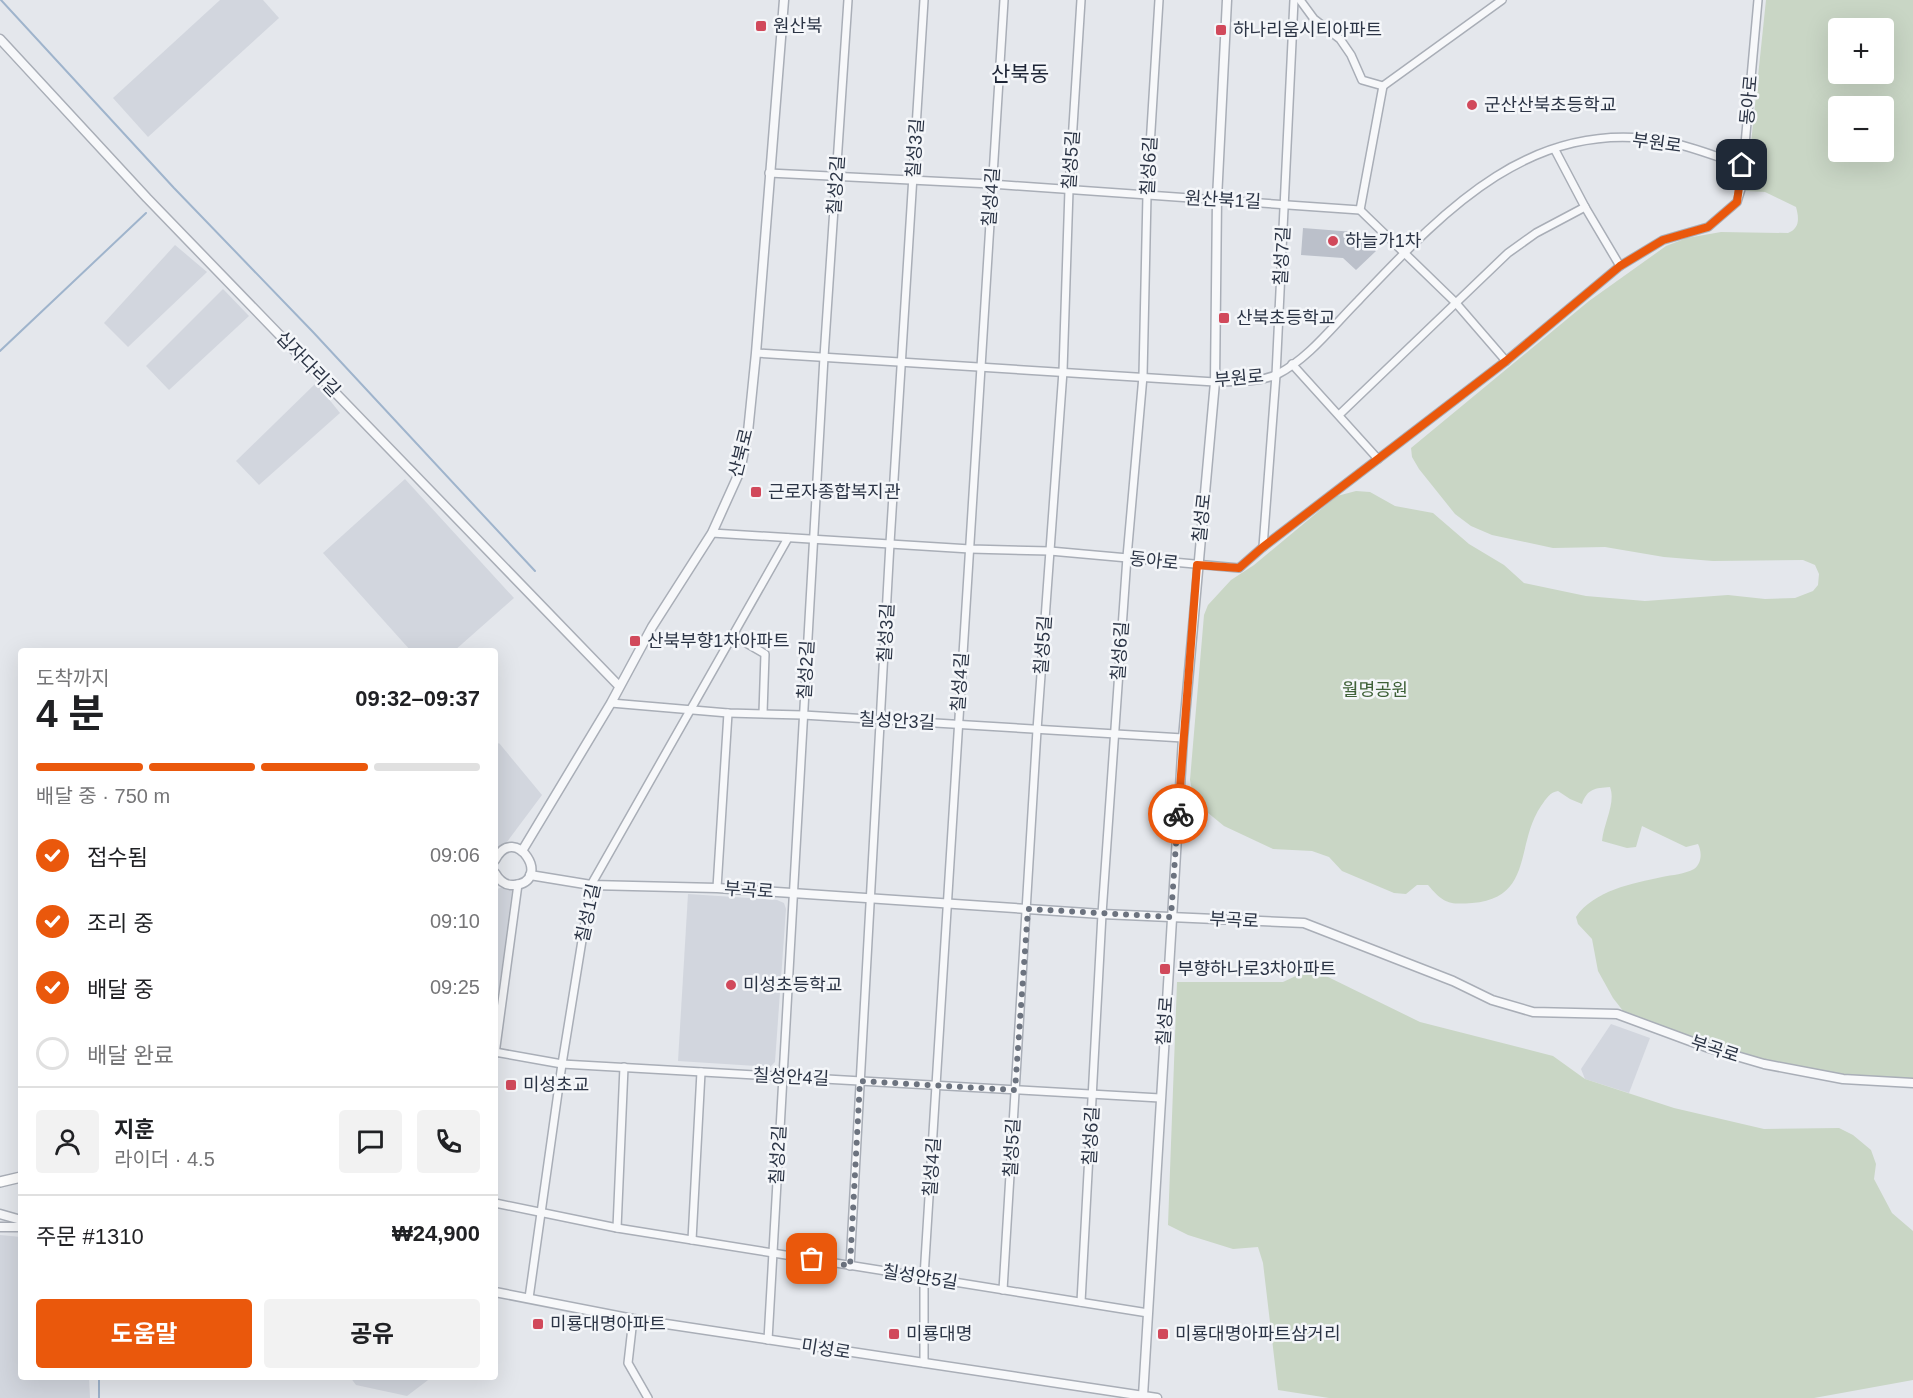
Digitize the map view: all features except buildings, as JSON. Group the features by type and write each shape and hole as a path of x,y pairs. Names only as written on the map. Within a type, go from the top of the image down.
{"main road":[{"path":"0,1182 18,1178"}],"street":[{"name":"산북로","path":"522,850 611,703 652,627 712,533 740,471 748,432 756,353 784,0"},
{"name":"칠성2길","path":"768,1340 824,357 848,0"},
{"name":"칠성3길","path":"850,1266 890,543 924,0"},
{"name":"칠성4길","path":"924,1364 924,1277 1004,0"},
{"name":"칠성5길","path":"1003,1290 1028,909 1037,730 1063,371 1069,190 1082,0"},
{"name":"칠성6길","path":"1081,1302 1114,734 1143,376 1147,195 1159,0"},
{"name":"칠성로","path":"1143,1396 1183,738 1215,382 1217,199 1227,0"},
{"name":"칠성7길","path":"1263,547 1276,375 1294,0"},
{"path":"1300,0 1314,20 1340,39 1351,55 1362,80 1383,86"},
{"path":"1502,0 1383,86 1360,210 1455,302 1506,361"},
{"name":"동아로","path":"712,533 970,549 1050,551 1239,568 1263,547 1506,361 1620,266 1663,240 1708,227 1737,202 1758,0"},
{"name":"십자다리길","path":"0,39 147,198 619,686"},
{"name":"부원로","path":"756,353 1215,382 1252,380 1276,375 1310,351 1403,252 1447,211 1490,178 1522,161 1587,140 1636,138 1665,141 1742,165"},
{"path":"1555,150 1620,266"},
{"name":"원산북1길","path":"769,173 991,184 1360,210"},
{"path":"1340,414 1508,253 1536,233 1585,207"},
{"path":"1292,364 1340,414 1378,459"},
{"name":"칠성1길","path":"529,1298 562,1064 591,885 788,538"},
{"path":"734,636 765,654 763,713"},
{"name":"칠성안3길","path":"611,703 688,711 803,715 1183,738"},
{"path":"717,888 728,713"},
{"path":"498,854 507,849 522,850 531,862 530,874 518,884 498,1031"},
{"name":"부곡로","path":"530,874 591,885 717,888 1102,914 1304,923 1453,981 1491,1000 1533,1012 1617,1014 1709,1048 1764,1064 1843,1078 1913,1083"},
{"path":"498,878 503,883 518,884"},
{"name":"칠성안4길","path":"498,1053 562,1064 1160,1098"},
{"path":"617,1228 624,1067"},
{"path":"692,1240 701,1072"},
{"name":"칠성안5길","path":"498,1204 617,1228 1148,1313"},
{"path":"0,1214 18,1219"},
{"path":"0,1227 18,1227"},
{"name":"미성로","path":"498,1293 768,1340 1157,1398"},
{"path":"633,1318 628,1363 648,1398"}],"shaded area":[{"path":"220,0 263,0 279,18 148,137 113,98"},
{"path":"175,245 207,272 128,347 104,323"},
{"path":"223,289 249,316 169,390 146,366"},
{"path":"316,383 340,413 259,485 236,461"},
{"path":"405,479 514,598 457,648 408,648 323,553"},
{"path":"498,744 542,795 498,854"},
{"path":"502,887 512,890 498,995 498,889"},
{"name":"미성초등학교","path":"688,894 777,900 784,903 786,909 775,1062 770,1067 678,1061"},
{"path":"1611,1024 1650,1038 1629,1093 1585,1079 1581,1069"},
{"path":"0,1235 18,1237 18,1380 89,1380 90,1398 0,1398"},
{"path":"352,1380 428,1380 407,1396 356,1385"}],"green space":[{"name":"월명공원","path":"1766,0 1913,0 1913,1082 1853,1078 1750,1056 1688,1038 1627,1016 1613,998 1598,971 1592,939 1578,924 1576,917 1583,908 1603,894 1639,882 1694,869 1699,864 1701,854 1698,844 1686,847 1642,826 1636,847 1627,848 1602,841 1612,800 1610,787 1592,790 1586,795 1582,804 1558,791 1550,794 1533,821 1520,867 1514,880 1505,891 1492,899 1458,904 1442,899 1428,885 1417,885 1406,894 1394,893 1342,871 1329,857 1312,851 1273,849 1224,826 1202,808 1193,796 1190,780 1204,615 1208,605 1231,580 1254,565 1337,496 1356,491 1370,492 1395,506 1433,513 1469,544 1504,565 1524,583 1586,596 1645,601 1728,595 1765,599 1795,598 1813,591 1818,585 1819,574 1815,565 1803,560 1713,561 1664,557 1605,547 1553,548 1492,535 1471,526 1455,514 1412,457 1411,448 1589,301 1666,246 1687,238 1721,232 1788,233 1792,231 1798,219 1796,207 1765,192 1746,191"},
{"path":"1300,974 1326,976 1420,1022 1553,1056 1585,1079 1674,1108 1764,1129 1839,1128 1853,1135 1871,1150 1876,1164 1874,1179 1892,1213 1913,1231 1913,1380 1814,1398 1329,1398 1278,1390 1263,1263 1258,1247 1233,1249 1188,1235 1168,1225 1177,982 1283,982"}],"waterway":[{"path":"1,0 174,188 313,332 535,571"},
{"path":"0,351 146,213"},
{"path":"99,1380 99,1398"}],"way so far":[{"path":"812,1259 850,1266 860,1081 1015,1090 1028,909 1171,917 1178,814"}],"place":[{"name":"원산북","path":"761,26"},
{"name":"하나리움시티아파트","path":"1221,30"},
{"name":"군산산북초등학교","path":"1472,105"},
{"name":"하늘가1차","path":"1333,241"},
{"name":"산북초등학교","path":"1224,318"},
{"name":"근로자종합복지관","path":"756,492"},
{"name":"산북부향1차아파트","path":"635,641"},
{"name":"부향하나로3차아파트","path":"1165,969"},
{"name":"미성초등학교","path":"731,985"},
{"name":"미성초교","path":"511,1085"},
{"name":"미룡대명아파트","path":"538,1324"},
{"name":"미룡대명","path":"894,1334"},
{"name":"미룡대명아파트삼거리","path":"1163,1334"}],"district":[{"name":"산북동","path":"1020,73"}],"route":[{"path":"1178,814 1197,565 1239,568 1263,547 1506,361 1620,266 1663,240 1708,227 1737,202 1741,189 1742,165"}]}
